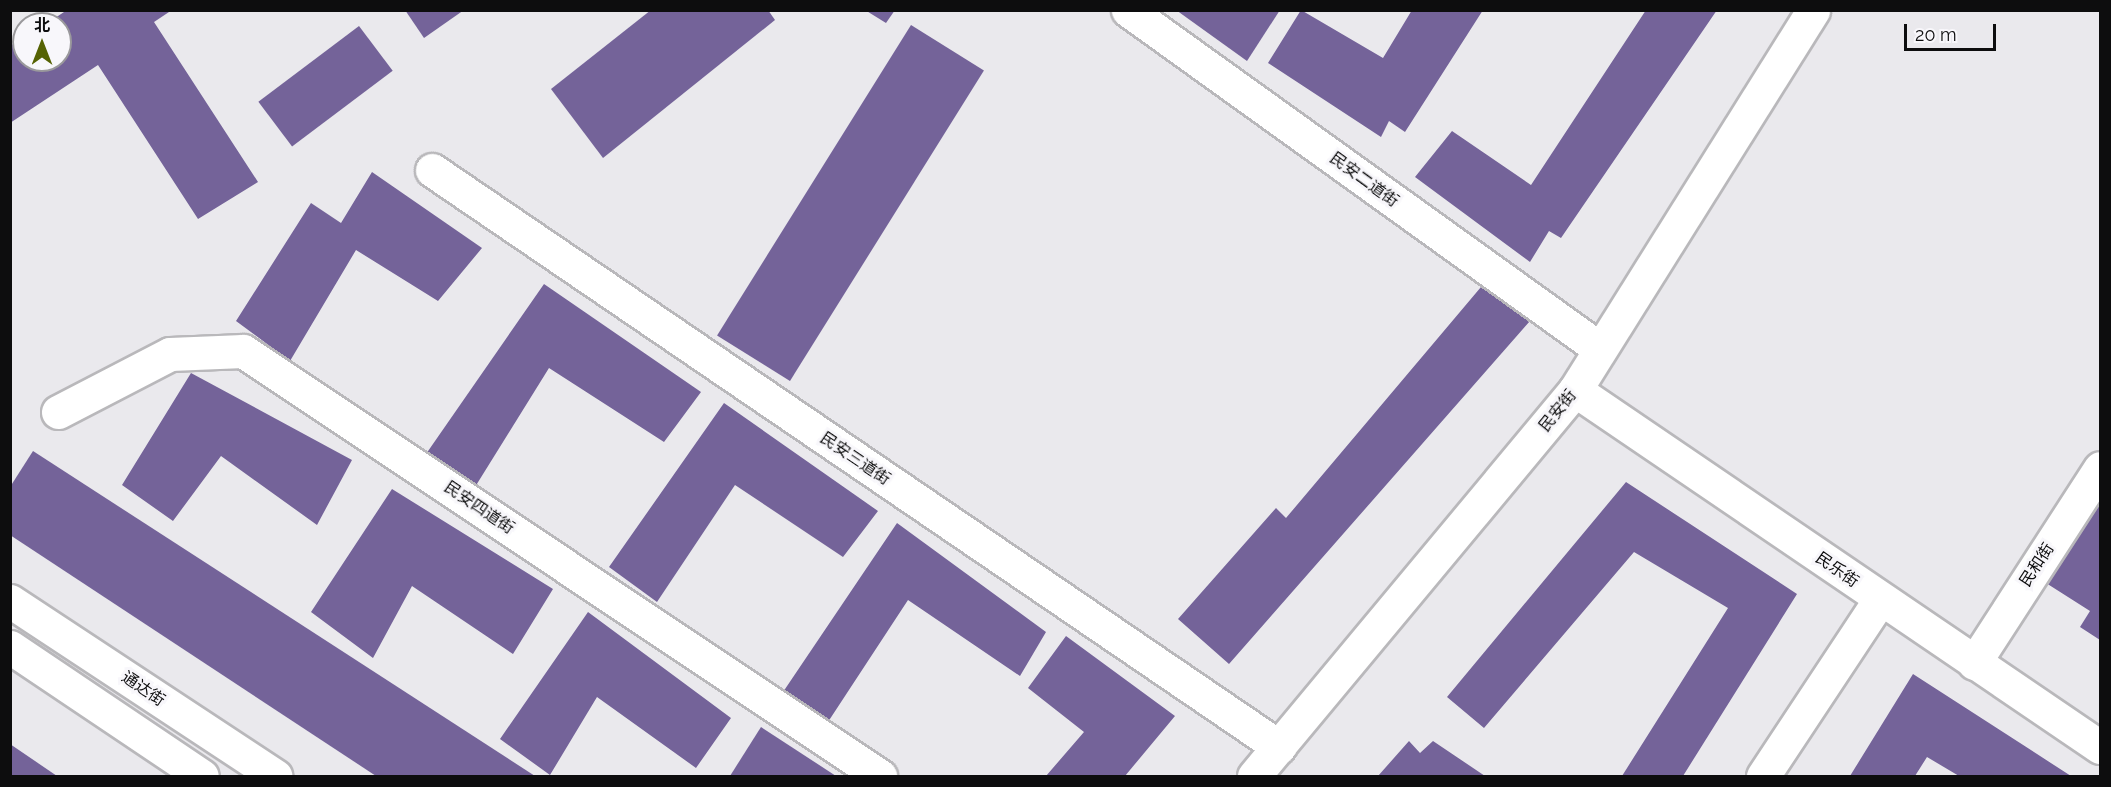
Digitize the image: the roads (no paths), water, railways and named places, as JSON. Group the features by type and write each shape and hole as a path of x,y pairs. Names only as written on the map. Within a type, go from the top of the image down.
{"street":[{"name":"民安二道街","path":"1128,10 1600,349"},
{"name":"民安街","path":"1254,777 1575,390 1813,10"},
{"name":"民安三道街","path":"432,170 1279,747"},
{"name":"民安四道街","path":"58,412 170,354 243,351 880,777"},
{"name":"民乐街","path":"1575,390 2100,747"},
{"name":"民和街","path":"1974,663 2100,468"},
{"path":"1763,777 1880,599"},
{"name":"通达街","path":"10,601 274,777"},
{"path":"10,647 202,777"}]}
